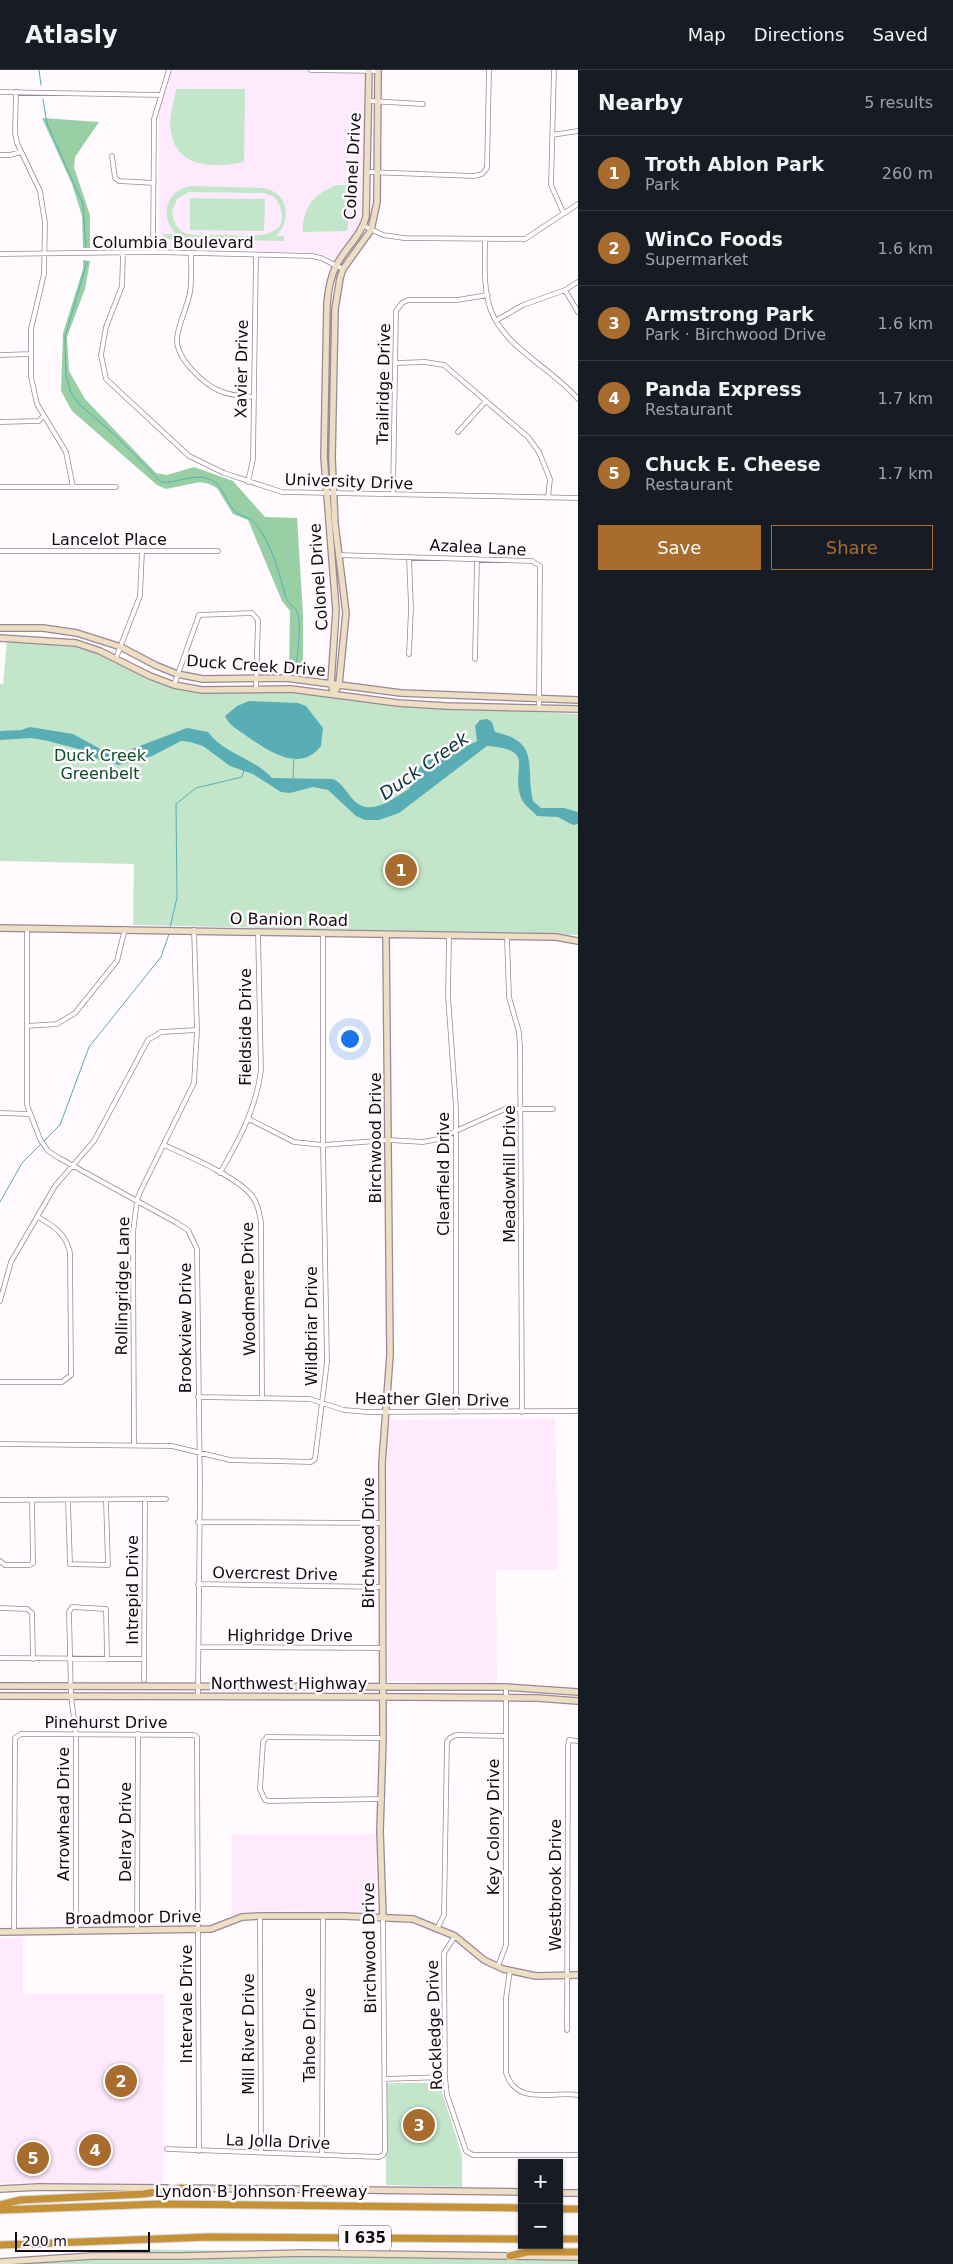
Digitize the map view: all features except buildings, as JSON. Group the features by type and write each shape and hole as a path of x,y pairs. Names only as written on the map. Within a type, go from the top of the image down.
{"highway":[{"path":"0,2205 20,2200 143,2194 182,2188"},
{"name":"Lyndon B Johnson Freeway","path":"0,2210 160,2204 518,2208"},
{"path":"563,2209 578,2209"},
{"name":"I 635","path":"0,2244 208,2237 518,2239"},
{"path":"563,2239 578,2239"},
{"path":"510,2256 527,2252 578,2252"}],"main road":[{"name":"Colonel Drive","path":"334,694 331,683 336,610 326,493 324,438 327,304 328,289 336,265 364,226 368,172 369,71"},
{"name":"Colonel Drive","path":"334,694 339,684 346,613 335,524 332,458 336,294 343,269 371,230 377,202 378,71"},
{"name":"Duck Creek Drive","path":"0,628 57,628 121,647 155,666 177,674 203,679 256,677 331,683 401,693 578,700"},
{"path":"0,628 0,638"},
{"name":"Duck Creek Drive","path":"0,638 76,643 116,658 150,676 174,685 202,690 291,689 436,706 578,709"},
{"name":"O Banion Road","path":"0,928 152,929 507,938 556,937 578,941"},
{"name":"Birchwood Drive","path":"383,1917 380,1831 383,1738 382,1463 390,1354 386,935"},
{"name":"Northwest Highway","path":"0,1686 506,1687 578,1692"},
{"name":"Northwest Highway","path":"0,1696 554,1698 578,1702"},
{"name":"Broadmoor Drive","path":"0,1932 198,1930 218,1928 242,1917 260,1916 413,1918 438,1927 454,1936 484,1960 498,1966 536,1976 578,1975"},
{"name":"Lyndon B Johnson Freeway","path":"0,2189 38,2187 518,2192"},
{"path":"563,2193 578,2193"},
{"path":"0,2262 92,2256 305,2253 578,2256"}],"street":[{"path":"153,252 154,119 169,70"},
{"path":"311,70 378,71"},
{"path":"368,172 409,176 474,176 482,174 487,168 489,70"},
{"path":"554,70 551,185 563,212"},
{"path":"0,92 160,95"},
{"path":"16,92 15,133 21,152 40,191 44,208 44,255 41,291 31,329 33,392 66,452 72,471 73,487"},
{"path":"369,101 423,104"},
{"path":"552,135 578,131"},
{"path":"0,155 10,156 21,152"},
{"path":"112,156 116,178 119,181 154,183"},
{"path":"364,226 384,235 404,238 525,239 563,212 578,204"},
{"path":"485,238 488,295 497,320 509,336 578,399"},
{"name":"Columbia Boulevard","path":"0,254 44,255 153,252 312,256 343,269"},
{"name":"University Drive","path":"123,253 122,286 106,327 102,355 106,379 189,456 248,482 282,492 578,498"},
{"path":"191,253 190,290 176,338 178,348 183,359 218,391 230,395 254,397"},
{"name":"Xavier Drive","path":"248,482 253,459 256,255"},
{"path":"497,320 523,305 565,290 578,282"},
{"path":"565,290 578,312"},
{"name":"Trailridge Drive","path":"393,494 396,311 402,303 408,300 457,300 488,295"},
{"path":"0,354 31,354"},
{"path":"396,363 425,362 444,365 528,437 539,452 550,479 548,498"},
{"path":"458,432 486,401"},
{"path":"0,422 38,421 44,415"},
{"path":"0,487 116,487"},
{"name":"Lancelot Place","path":"0,551 218,551"},
{"path":"116,658 140,596 142,552"},
{"name":"Azalea Lane","path":"331,555 532,561 540,566 538,708"},
{"path":"409,557 411,608 409,654"},
{"path":"475,659 477,559"},
{"path":"174,685 199,615 202,613 252,613 258,620 256,688"},
{"name":"Brookview Drive","path":"27,928 27,1104 36,1130 48,1151 188,1230 197,1249 198,1696"},
{"path":"27,1026 57,1024 75,1013 117,961 125,929"},
{"name":"Rollingridge Lane","path":"134,1444 133,1233 137,1200 194,1082 197,1030 194,930"},
{"name":"Fieldside Drive","path":"220,1173 249,1119 258,1089 261,1070 258,932"},
{"name":"Wildbriar Drive","path":"0,1444 134,1444 172,1446 230,1460 311,1462 317,1456 327,1362 323,1145 324,934"},
{"name":"Clearfield Drive","path":"448,937 448,996 455,1067 456,1412"},
{"name":"Meadowhill Drive","path":"507,938 509,997 519,1032 520,1048 522,1412"},
{"path":"0,1301 11,1262 55,1186 94,1142 148,1040 160,1032 197,1030"},
{"path":"249,1119 294,1142 323,1145 389,1140 432,1141 504,1109 553,1109"},
{"path":"0,1113 29,1114"},
{"name":"Woodmere Drive","path":"164,1144 241,1185 253,1197 258,1208 261,1222 262,1396"},
{"path":"0,1382 62,1382 72,1375 70,1253 68,1241 56,1227 38,1217"},
{"name":"Heather Glen Drive","path":"198,1397 262,1396 310,1399 344,1410 456,1412 578,1411"},
{"path":"0,1500 106,1501 166,1499"},
{"path":"0,1561 5,1565 30,1565 33,1563 32,1500"},
{"name":"Intrepid Drive","path":"144,1680 145,1500"},
{"path":"68,1501 70,1564 108,1565 106,1501"},
{"path":"198,1522 382,1523"},
{"name":"Overcrest Drive","path":"198,1584 381,1587"},
{"name":"Arrowhead Drive","path":"76,1932 76,1734 70,1686 70,1612 75,1607 106,1609 107,1659"},
{"path":"0,1608 27,1608 32,1613 33,1659"},
{"name":"Highridge Drive","path":"199,1647 382,1648"},
{"path":"0,1658 144,1659"},
{"name":"Key Colony Drive","path":"498,1966 506,1945 506,1687"},
{"name":"Pinehurst Drive","path":"14,1932 15,1738 22,1734 138,1734 194,1735 197,1737"},
{"name":"Delray Drive","path":"137,1931 138,1734"},
{"path":"438,1927 444,1915 447,1742 456,1735 505,1736"},
{"name":"Intervale Drive","path":"197,1737 199,2151"},
{"path":"382,1799 269,1801 265,1800 260,1790 262,1742 267,1737 383,1738"},
{"name":"Westbrook Drive","path":"567,2030 569,1740 578,1741"},
{"name":"Mill River Drive","path":"260,1916 261,2152"},
{"name":"Tahoe Drive","path":"322,2155 323,1916"},
{"name":"Birchwood Drive","path":"383,1917 385,2151"},
{"name":"Rockledge Drive","path":"454,1936 444,1953 445,2077 447,2095 466,2151 473,2155 578,2155"},
{"path":"510,1970 506,1998 506,2073 510,2084 522,2094 578,2096"},
{"path":"384,2079 445,2077"},
{"name":"La Jolla Drive","path":"167,2149 379,2157 385,2151"}],"shaded area":[{"path":"175,70 367,70 365,213 361,227 338,260 316,253 159,248 159,112 168,76"},
{"path":"555,1418 558,1570 496,1570 497,1683 388,1681 386,1438 390,1420"},
{"path":"376,1834 376,1912 254,1911 232,1916 232,1835"},
{"path":"0,1938 23,1938 23,1994 164,1994 163,2184 0,2183"}],"green space":[{"path":"176,89 245,89 244,162 210,165 189,159 181,153 175,144 170,127"},
{"path":"42,118 99,122 75,157 74,167 90,215 90,248 83,248 82,216 72,184"},
{"path":"338,185 348,185 348,229 346,231 303,232 305,216 312,202 323,192"},
{"path":"192,186 262,188 271,190 278,194 285,207 285,222 276,236 284,236 284,241 163,239 163,234 176,234 168,220 168,205 176,192","holes":["189,192 264,193 274,197 279,204 282,217 280,225 274,231 264,234 242,236 192,235 183,232 173,218 172,212 177,199"]},
{"path":"190,198 265,199 264,231 190,230"},
{"path":"83,260 90,261 85,289 67,337 69,371 85,399 156,473 167,475 194,467 233,481 265,517 297,518 303,615 303,674 289,672 290,611 282,601 248,520 233,514 217,488 209,484 200,482 166,489 157,485 72,411 61,391 63,333 83,269"},
{"name":"Duck Creek Greenbelt","path":"7,641 68,644 98,652 149,677 215,693 290,692 399,706 578,714 578,935 133,925 134,864 0,861 0,684 3,684"},
{"path":"386,2083 439,2083 462,2155 462,2187 386,2185"},
{"path":"124,2249 578,2256 578,2264 0,2264 0,2262"}],"water":[{"path":"249,701 298,703 306,706 323,728 321,746 313,754 304,758 294,759 275,754 266,749 235,728 225,716 237,706"},
{"name":"Duck Creek","path":"487,719 492,722 495,732 510,736 525,749 530,766 533,801 541,808 564,808 578,812 578,824 573,825 558,817 537,816 526,805 521,798 518,787 519,762 517,756 512,751 503,748 487,746 399,813 379,820 365,820 356,816 328,790 313,787 290,793 281,792 253,774 230,766 203,746 190,742 181,741 152,756 119,765 101,761 82,750 48,741 31,738 0,740 0,731 21,730 30,727 73,734 104,751 116,755 187,728 208,732 222,746 257,765 272,778 333,779 357,803 364,807 372,807 379,806 409,789 415,771 426,761 454,752 477,741 475,726 480,720"}],"waterway":[{"path":"39,70 41,85"},
{"path":"43,99 47,124 83,204 86,247"},
{"path":"87,262 65,337 66,375 71,393 80,405 117,437 161,482 172,482 195,477 212,480 219,487 235,512 255,523 270,549 286,598 298,615 299,629 296,667"},
{"path":"293,779 294,758"},
{"path":"170,927 177,898 176,804 196,788 242,777 244,770"},
{"path":"44,1141 60,1125 89,1047 161,957 169,934"},
{"path":"0,1202 22,1163 41,1144"}],"place":[{"name":"Troth Ablon Park","path":"401,870"},
{"name":"WinCo Foods","path":"121,2081"},
{"name":"Armstrong Park","path":"419,2125"},
{"name":"Panda Express","path":"95,2150"},
{"name":"Chuck E. Cheese","path":"33,2158"}]}
